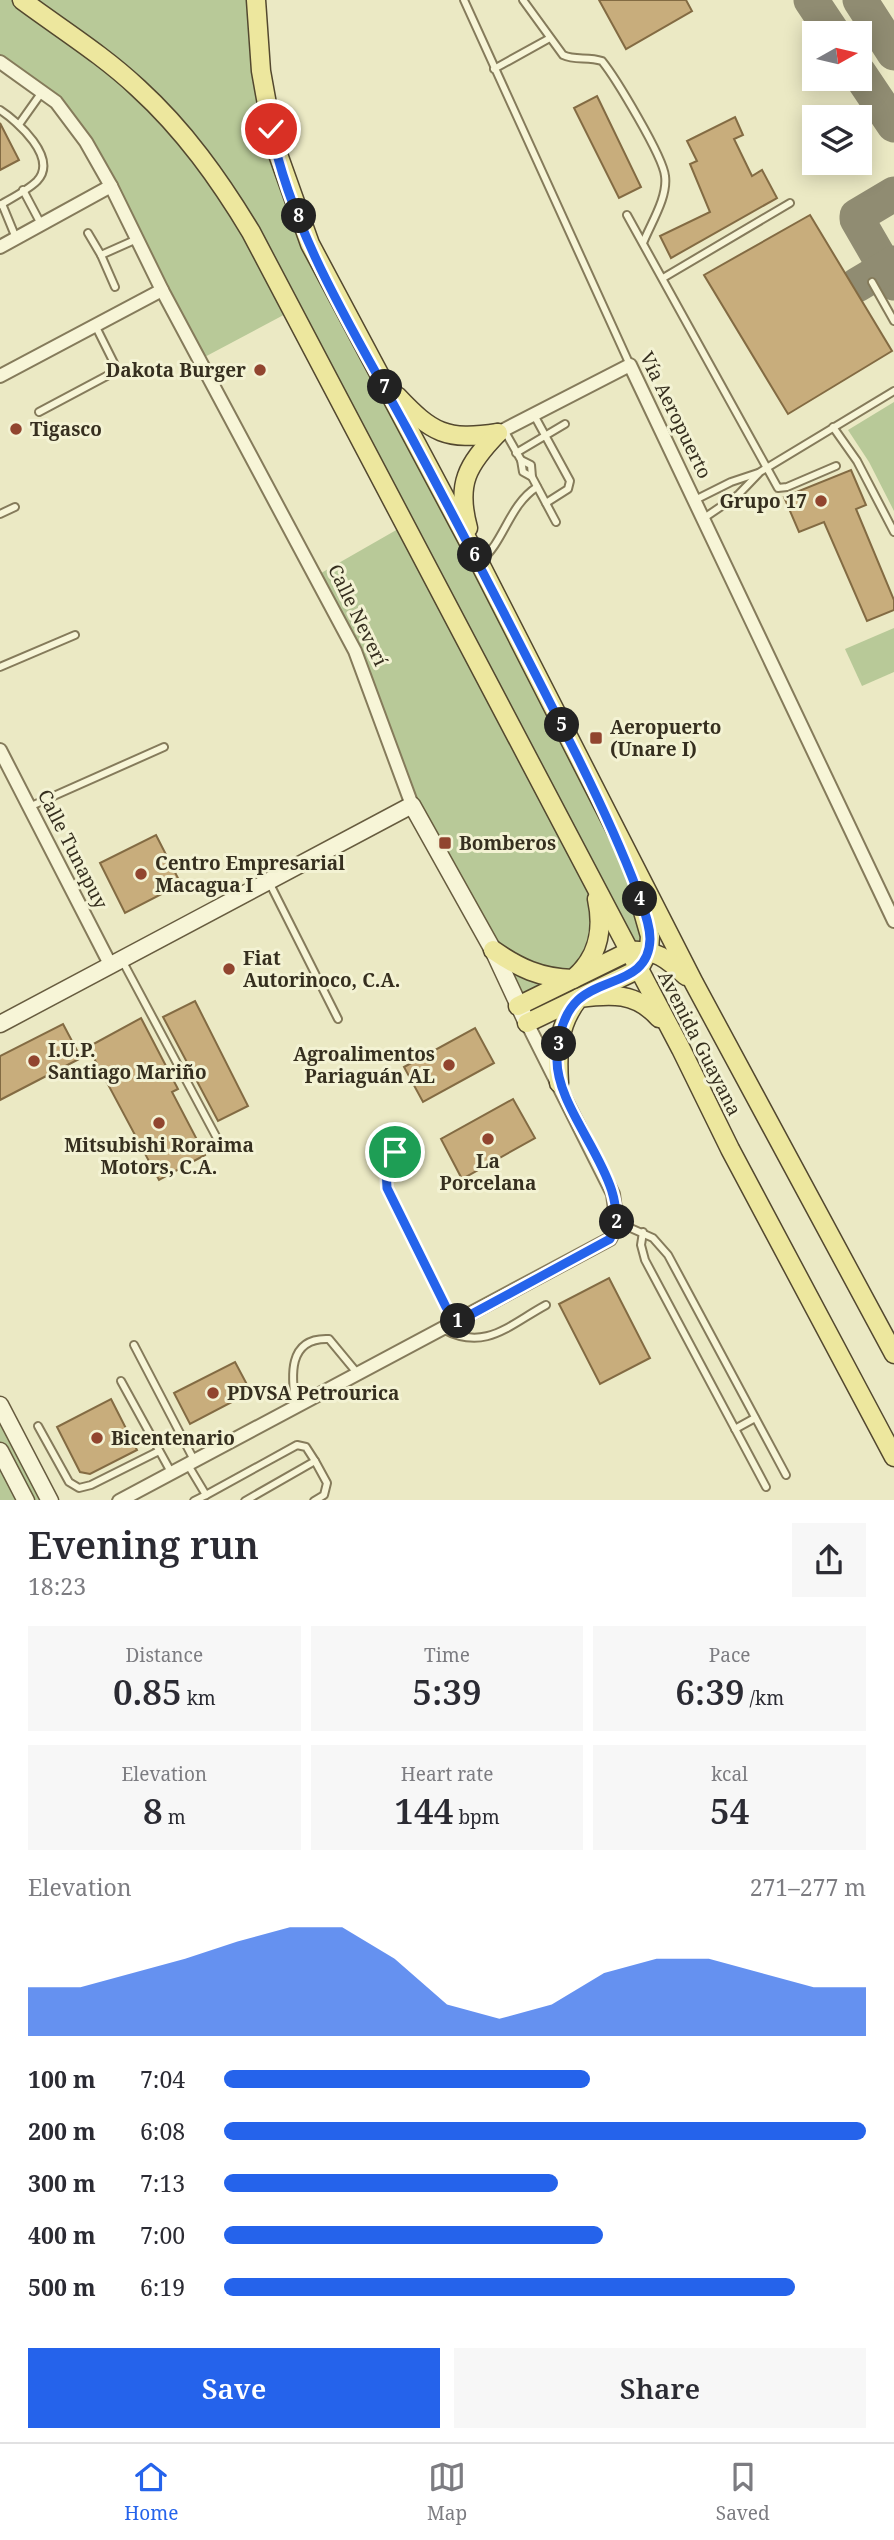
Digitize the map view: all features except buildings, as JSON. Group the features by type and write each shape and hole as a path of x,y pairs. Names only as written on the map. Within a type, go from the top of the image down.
{"main road":[{"name":"Avenida Guayana","path":"22,0 90,48 144,94 184,136 233,202 303,329 630,951 730,1149 894,1457"},
{"name":"Avenida Guayana","path":"256,0 261,71 274,143 310,244 477,557 694,983 894,1354"},
{"path":"380,378 420,420 435,430 458,436 501,432"},
{"path":"477,557 463,510 463,491 475,458 501,432"},
{"path":"527,1023 639,969 649,950 647,922 614,828"},
{"path":"493,950 531,973 549,979 572,979 593,957 600,931 599,908 590,876"},
{"path":"518,1006 630,951 649,950 671,962 694,983"},
{"path":"559,1083 557,1059 560,1034 568,1012 579,998 625,995 640,1001 660,1019 681,1049"}],"street":[{"name":"Calle Neverí","path":"0,62 42,92 70,119 111,186 162,290 355,651 412,805 493,950 518,1006 559,1083 613,1194 617,1224"},
{"path":"0,247 111,186"},
{"path":"0,376 162,290"},
{"path":"501,432 630,365"},
{"name":"Vía Aeropuerto","path":"630,365 894,921"},
{"name":"Calle Tunapuy","path":"0,750 116,963"},
{"path":"0,1024 412,805"},
{"path":"119,1500 590,1252 610,1239 617,1224"},
{"path":"0,1405 50,1500"},
{"path":"0,1451 26,1500"}],"lane":[{"name":"Vía Aeropuerto","path":"464,0 630,365"},
{"path":"523,0 538,17 563,55 570,59 593,58 601,61 663,168 664,190 643,243"},
{"path":"495,69 550,38"},
{"path":"20,123 42,92"},
{"path":"0,110 20,123 38,148 44,167 39,180 1,205 16,238"},
{"path":"23,190 41,224"},
{"path":"663,278 790,203"},
{"path":"627,215 778,488 836,466"},
{"path":"88,233 115,287"},
{"path":"101,256 137,239"},
{"path":"872,282 894,321"},
{"path":"39,412 116,371 96,325"},
{"path":"695,500 760,472 894,391"},
{"path":"534,415 570,485 546,503"},
{"path":"516,453 565,424"},
{"path":"833,427 857,461 894,532"},
{"path":"501,432 521,460 523,472 532,477 556,522"},
{"path":"704,518 738,495 760,472"},
{"path":"477,557 497,542 519,502 537,487"},
{"path":"0,514 15,507"},
{"path":"0,667 75,635"},
{"path":"29,807 164,747"},
{"path":"269,882 338,1019"},
{"path":"116,963 218,1140"},
{"path":"395,1152 386,1169 387,1188 446,1307 457,1322"},
{"path":"617,1224 643,1232 659,1243 668,1255 786,1475"},
{"path":"643,1232 641,1245 645,1260 766,1487"},
{"path":"443,1329 457,1336 477,1340 491,1336 546,1305"},
{"path":"296,1406 293,1387 296,1355 305,1344 318,1339 329,1339 358,1374"},
{"path":"134,1345 206,1495"},
{"path":"121,1381 172,1472"},
{"path":"735,1429 755,1418"},
{"path":"38,1426 69,1482 79,1488 159,1451"},
{"path":"194,1500 298,1445 306,1447 327,1483 324,1495 314,1500"},
{"path":"245,1500 315,1461"}],"green space":[{"path":"0,0 256,0 283,173 614,828 643,907 650,936 630,951 593,880 593,957 518,1006 412,806 368,684 316,576 405,525 293,310 199,360 70,120 0,63"},
{"path":"894,402 894,511 869,462 848,430"},
{"path":"894,628 894,672 862,686 845,649"},
{"path":"0,1405 50,1500 0,1500"}],"taxiway":[{"path":"811,0 825,21"},
{"path":"860,0 894,53"},
{"path":"871,91 894,125"},
{"path":"894,194 857,216 894,283"},
{"path":"857,285 894,263"}],"place":[{"name":"Dakota Burger","path":"260,370"},
{"name":"Tigasco","path":"16,429"},
{"name":"Grupo 17","path":"821,501"},
{"name":"Aeropuerto (Unare I)","path":"596,738"},
{"name":"Bomberos","path":"445,843"},
{"name":"Centro Empresarial Macagua I","path":"141,874"},
{"name":"Fiat Autorinoco, C.A.","path":"229,969"},
{"name":"I.U.P. Santiago Mariño","path":"34,1061"},
{"name":"Agroalimentos Pariaguán AL","path":"449,1065"},
{"name":"Mitsubishi Roraima Motors, C.A.","path":"159,1123"},
{"name":"La Porcelana","path":"488,1139"},
{"name":"PDVSA Petrourica","path":"213,1393"},
{"name":"Bicentenario","path":"97,1438"}],"route":[{"path":"271,129 283,173 310,244 474,552 614,828 643,907 650,936 649,950 639,969 579,998 568,1012 560,1034 557,1059 559,1083 613,1194 617,1225 610,1239 457,1322 446,1307 387,1188 386,1169 395,1152"}]}
